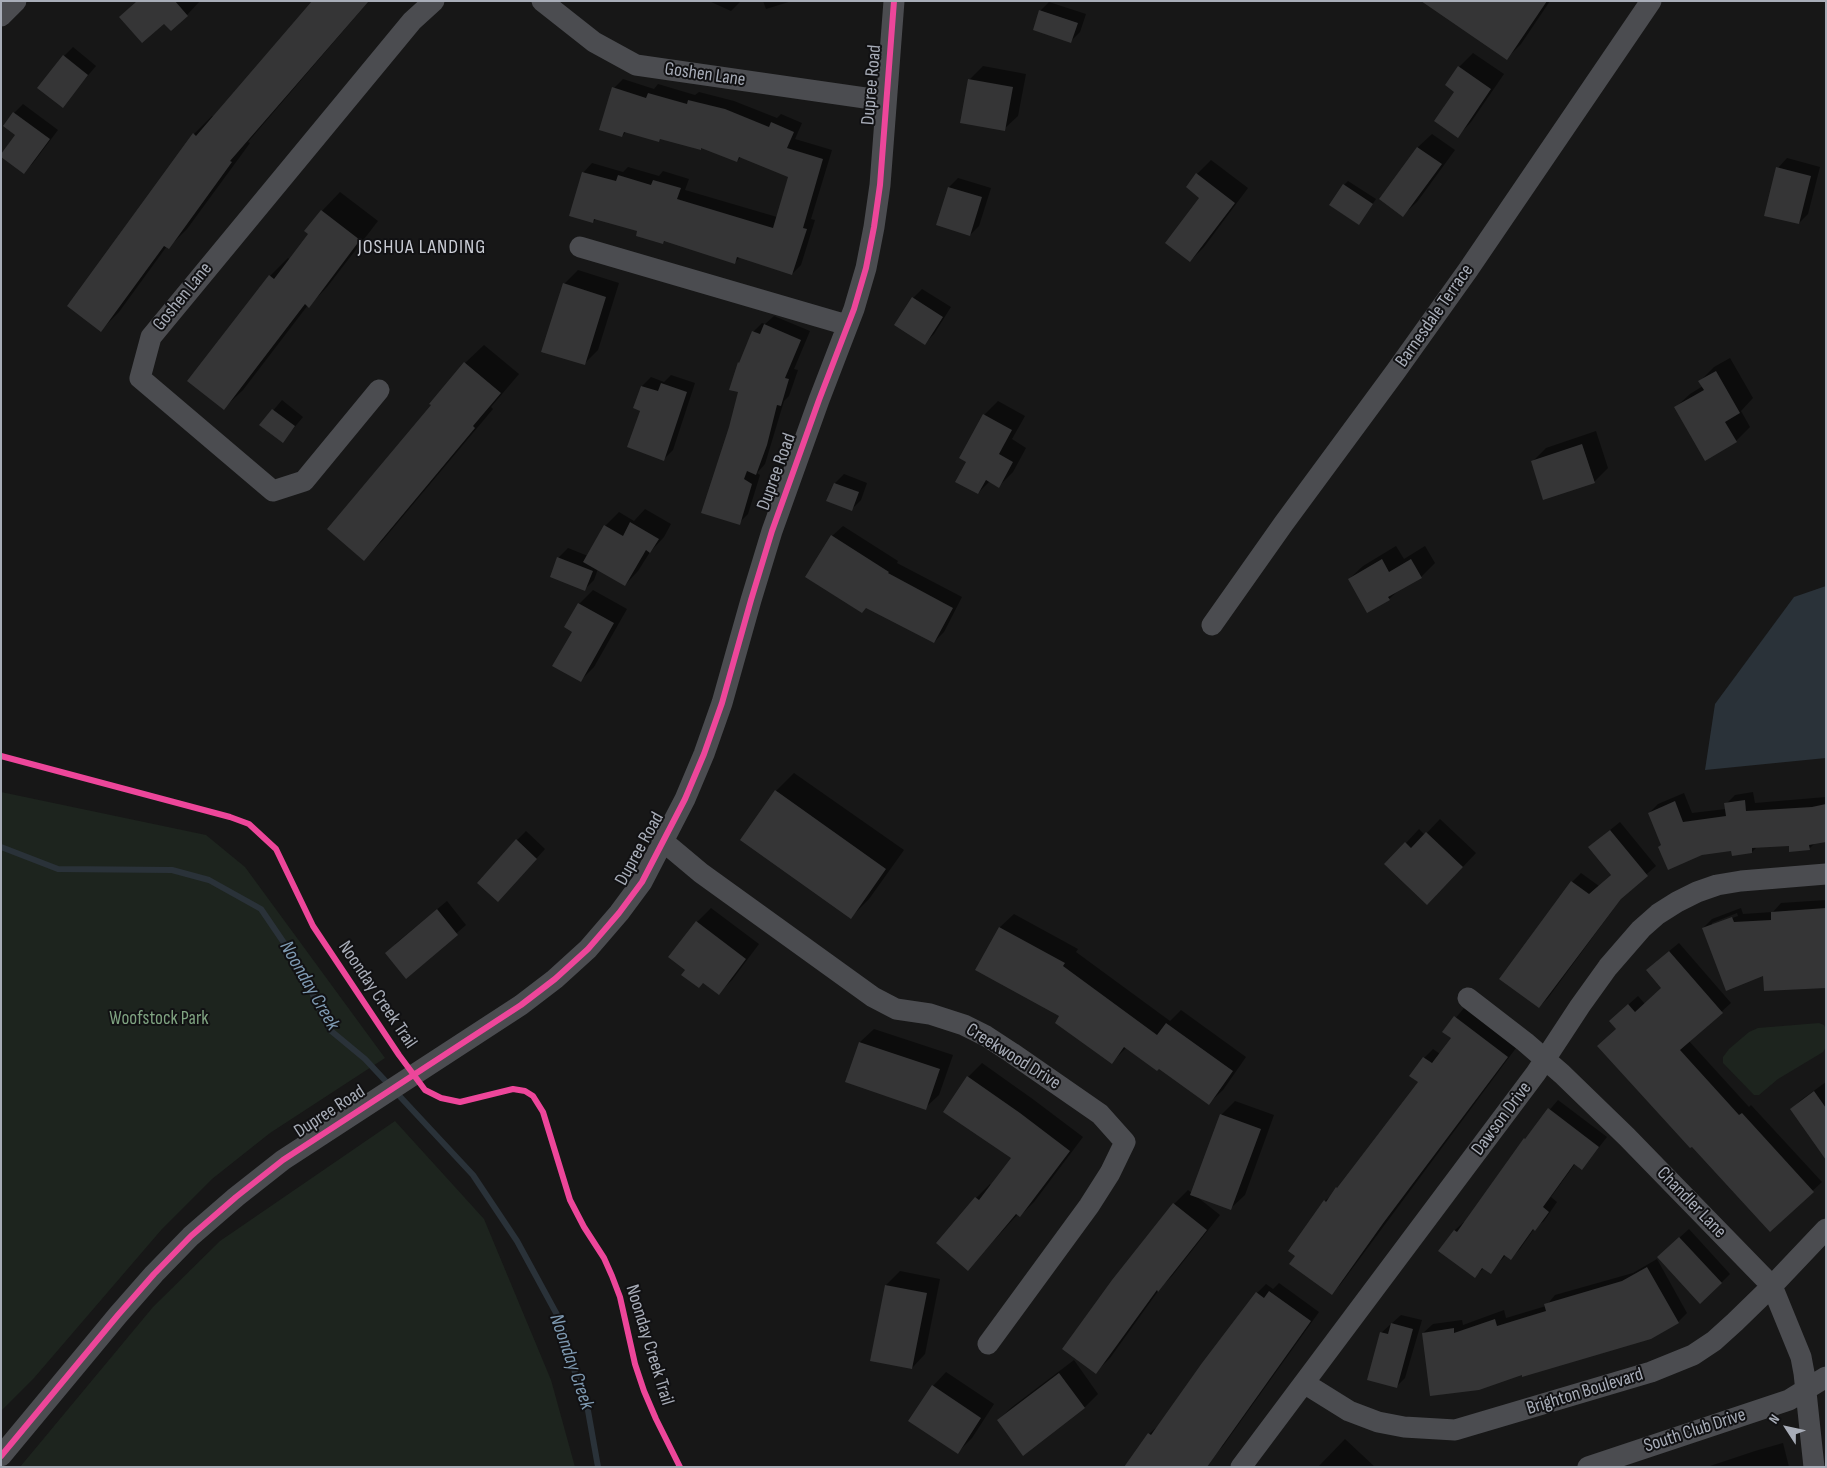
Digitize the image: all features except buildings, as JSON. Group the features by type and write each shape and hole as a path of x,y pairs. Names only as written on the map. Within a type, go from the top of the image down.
{"street":[{"path":"1,16 16,1"},
{"name":"Goshen Lane","path":"379,390 304,482 273,491 140,378 151,337 412,21 434,1"},
{"name":"Goshen Lane","path":"542,1 594,42 636,65 886,101"},
{"name":"Dupree Road","path":"1,1456 118,1315 191,1236 268,1172 334,1126 447,1054 555,980 588,949 619,913 642,882 685,799 704,754 722,703 772,531 866,268 880,185 894,1"},
{"name":"Barnesdale Terrace","path":"1212,625 1468,270 1651,1"},
{"path":"580,247 847,325"},
{"name":"Creekwood Drive","path":"664,842 701,873 873,997 896,1009 930,1014 964,1025 986,1036 1100,1114 1125,1142 1110,1173 1090,1206 988,1344"},
{"name":"Dawson Drive","path":"1241,1467 1545,1060 1608,967 1641,929 1658,914 1697,892 1718,885 1741,881 1826,874"},
{"name":"Chandler Lane","path":"1468,998 1525,1042 1627,1137 1772,1286 1801,1357 1814,1467"},
{"name":"Brighton Boulevard","path":"1304,1384 1349,1411 1378,1422 1404,1428 1455,1430 1651,1372 1678,1362 1714,1341 1772,1286 1826,1229"},
{"name":"South Club Drive","path":"1588,1467 1789,1400 1826,1377"}],"green space":[{"name":"Woofstock Park","path":"1,792 206,835 245,867 385,1058 270,1133 212,1179 162,1229 34,1378 1,1411"},
{"path":"1819,1023 1824,1025 1826,1029 1826,1047 1823,1052 1778,1079 1759,1095 1754,1095 1723,1063 1723,1057 1729,1049 1749,1032 1758,1028"},
{"path":"395,1121 484,1219 551,1380 575,1467 20,1467 153,1307 220,1241"}],"shaded area":[{"path":"1826,586 1826,758 1705,770 1715,704 1794,597"}],"waterway":[{"name":"Noonday Creek","path":"1,847 58,869 172,870 209,880 261,909 297,962 330,1030 365,1059 473,1175 517,1241 561,1322 577,1380 587,1405 598,1467"}],"cycle path":[{"path":"1,1456 118,1315 191,1236 283,1160 521,1005 555,979 588,949 619,913 642,882 685,799 704,754 722,703 772,531 854,309 866,268 880,185 894,1"},
{"name":"Noonday Creek Trail","path":"1,756 230,817 249,824 276,849 313,926 399,1055 425,1090 441,1098 460,1102 513,1089 525,1091 533,1096 543,1112 570,1200 584,1227 604,1258 612,1276 620,1297 635,1364 644,1391 680,1467"}],"district":[{"name":"JOSHUA LANDING","path":"422,248"}]}
